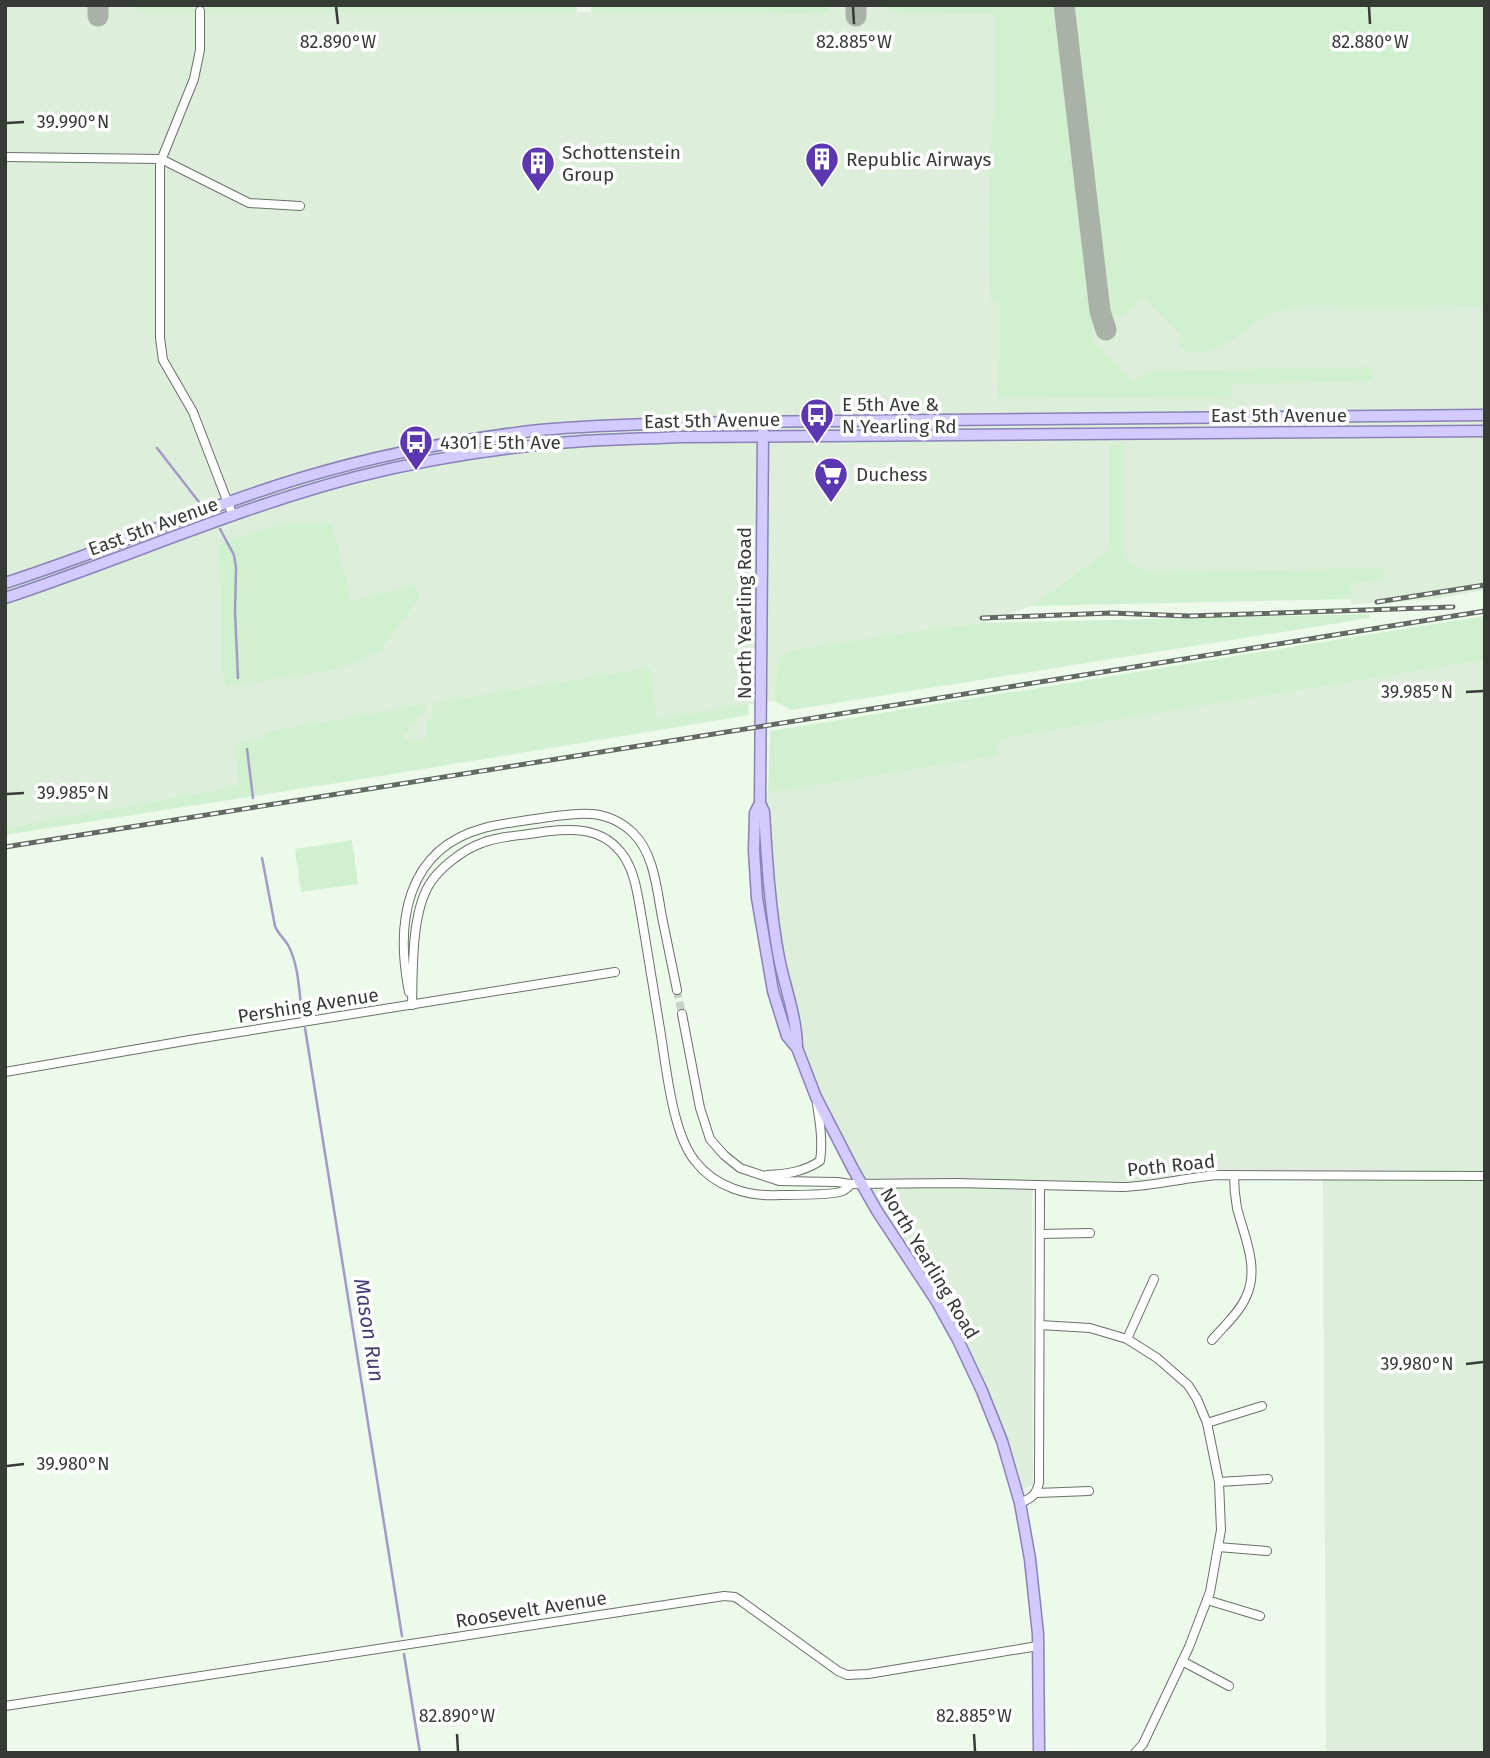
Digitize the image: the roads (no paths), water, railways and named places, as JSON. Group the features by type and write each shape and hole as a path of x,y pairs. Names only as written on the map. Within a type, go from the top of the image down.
{"main road":[{"name":"East 5th Avenue","path":"5,583 276,486 410,452 510,434 611,425 763,422 1485,415"},
{"name":"North Yearling Road","path":"763,422 760,803 755,813 754,851 757,898 773,991 787,1036 797,1048 856,1184 937,1302 963,1350 997,1427 1020,1503 1029,1549 1038,1646 1039,1753"},
{"name":"East 5th Avenue","path":"5,598 296,494 413,464 505,449 597,440 1485,431"}],"street":[{"path":"200,11 200,50 194,79 160,163 160,338 163,360 194,412 233,516"},
{"path":"5,157 161,159 249,203 300,206"},
{"path":"412,1005 404,966 405,922 408,902 425,865 438,851 466,834 485,827 572,814 596,814 616,820 634,834 645,849 653,874 677,990"},
{"path":"412,1005 420,904 429,884 448,864 483,842 568,828 590,831 608,840 624,855 633,874 650,962 668,1083 680,1134 694,1161 713,1180 741,1192 769,1196 842,1192 856,1184"},
{"name":"Pershing Avenue","path":"5,1072 615,972"},
{"path":"682,1014 710,1139 724,1155 740,1168 779,1181 856,1184"},
{"path":"760,1175 791,1173 808,1169 820,1161 820,1122 816,1097"},
{"path":"1212,1340 1241,1307 1250,1284 1252,1264 1237,1206 1234,1175"},
{"name":"Poth Road","path":"856,1184 1135,1186 1204,1176 1234,1175 1485,1176"},
{"path":"1037,1493 1040,1483 1040,1186"},
{"path":"1040,1234 1090,1233"},
{"path":"1127,1339 1154,1279"},
{"path":"1040,1325 1090,1328 1127,1339 1157,1358 1188,1385 1207,1423 1219,1482 1221,1530 1210,1592 1182,1661 1143,1744 1135,1753"},
{"path":"1207,1423 1262,1406"},
{"path":"1219,1482 1268,1479"},
{"path":"1020,1503 1037,1493 1089,1492"},
{"path":"1218,1547 1267,1551"},
{"name":"Roosevelt Avenue","path":"5,1706 715,1597 735,1597 847,1675 858,1676 1038,1646"},
{"path":"1207,1601 1260,1616"},
{"path":"1182,1661 1229,1686"}],"waterway":[{"name":"Mason Run","path":"157,448 199,502"},
{"name":"Mason Run","path":"220,529 234,555 236,568 238,678"},
{"name":"Mason Run","path":"247,749 253,798"},
{"name":"Mason Run","path":"262,858 275,926 288,945 294,961 302,1014"},
{"name":"Mason Run","path":"305,1028 402,1636"},
{"name":"Mason Run","path":"404,1654 420,1753"}],"tunnel":[{"path":"677,990 682,1014"}],"railway":[{"path":"1377,602 1485,585"},
{"path":"982,618 1111,613 1189,616 1453,607"},
{"path":"5,847 1485,611"}],"place":[{"name":"Republic Airways","path":"822,189"},
{"name":"Schottenstein Group","path":"538,193"},
{"name":"E 5th Ave & N Yearling Rd","path":"817,445"},
{"name":"4301 E 5th Ave","path":"416,472"},
{"name":"Duchess","path":"831,504"}]}
